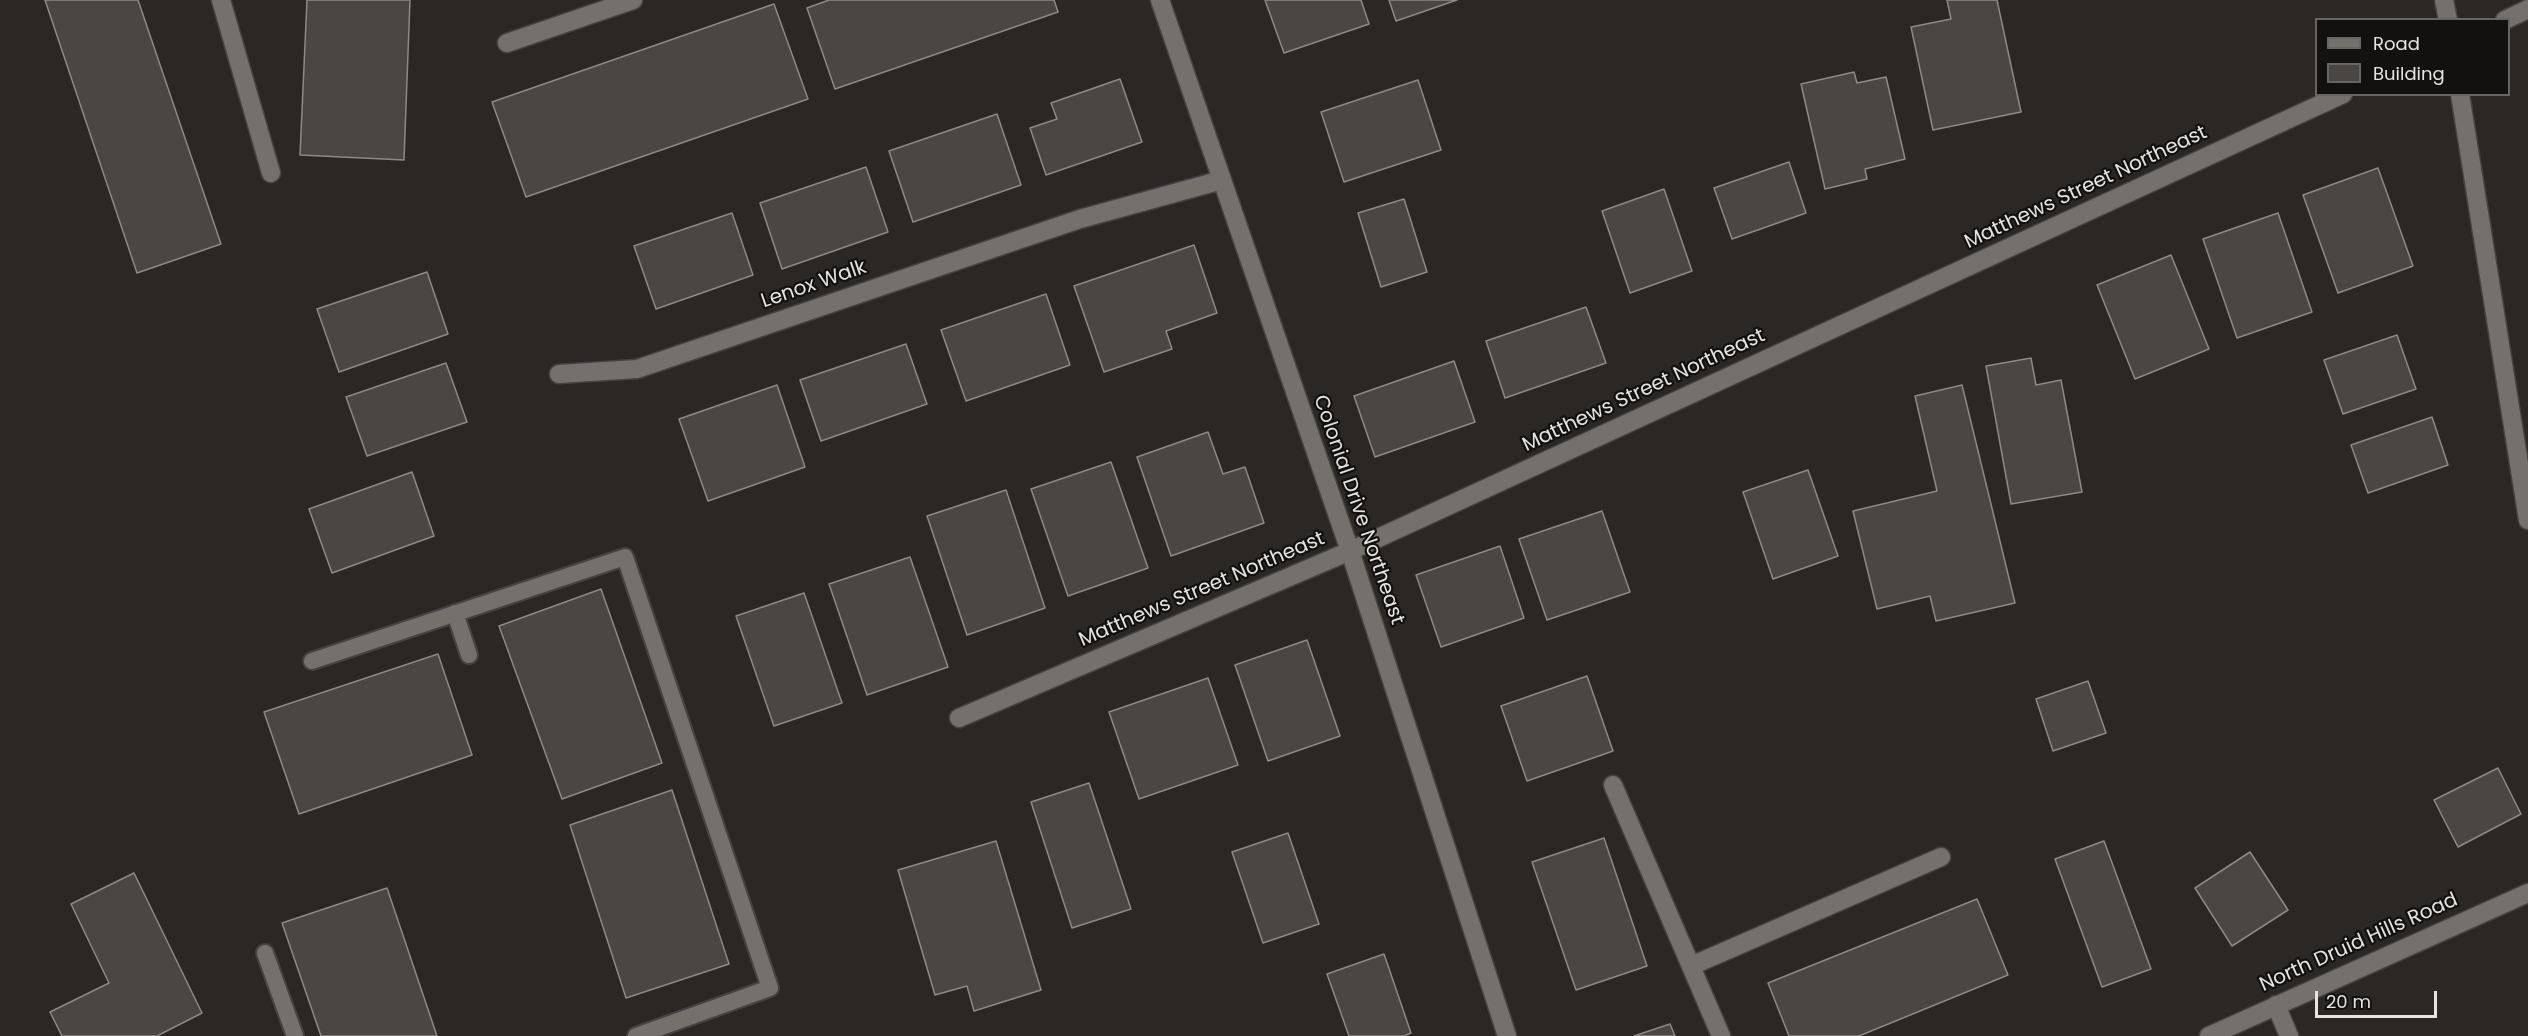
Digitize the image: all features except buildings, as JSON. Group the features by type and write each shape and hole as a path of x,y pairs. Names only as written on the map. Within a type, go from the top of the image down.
{"street":[{"path":"221,0 271,173"},
{"path":"507,43 633,0"},
{"name":"Colonial Drive Northeast","path":"1160,0 1350,551 1507,1036"},
{"path":"2444,0 2448,18"},
{"path":"2509,18 2528,9"},
{"name":"Matthews Street Northeast","path":"959,718 1350,551 2339,96"},
{"path":"2460,96 2528,520"},
{"name":"Lenox Walk","path":"559,374 637,369 1080,219 1222,180"},
{"path":"1613,785 1721,1036"},
{"path":"1691,966 1941,857"},
{"name":"North Druid Hills Road","path":"2209,1036 2528,893"},
{"path":"2276,1005 2289,1036"}],"lane":[{"path":"312,661 625,556 770,988 636,1036"},
{"path":"455,613 469,655"},
{"path":"265,953 295,1036"}]}
